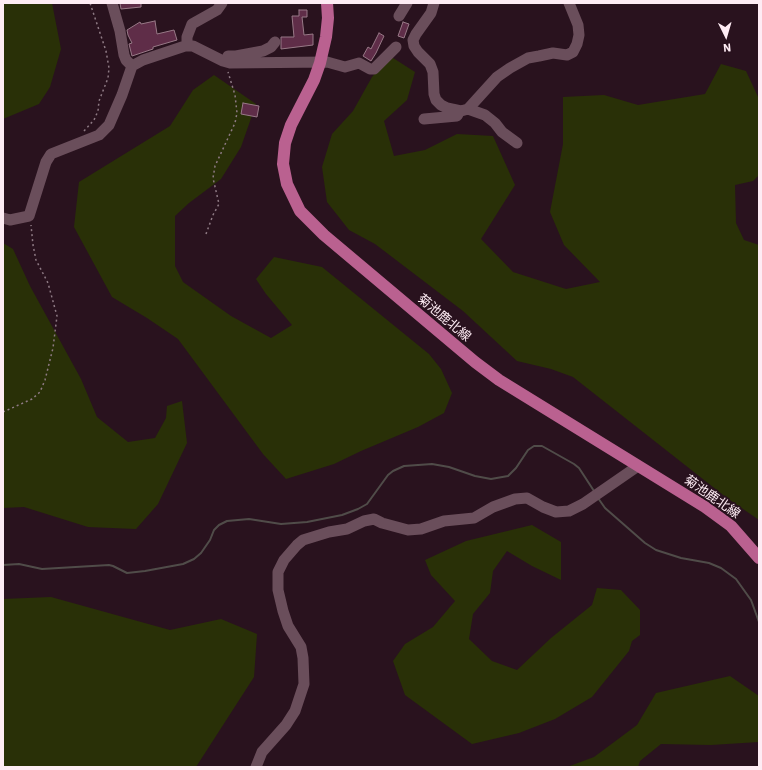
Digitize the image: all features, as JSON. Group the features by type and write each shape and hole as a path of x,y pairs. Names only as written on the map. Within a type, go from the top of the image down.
{"main road":[{"name":"菊池鹿北線","path":"327,3 328,18 326,38 320,63 314,80 291,125 285,143 283,164 287,184 300,211 324,235 475,362 499,380 705,507 731,526 759,558"}],"street":[{"path":"112,3 120,31 124,55 126,60 132,66"},
{"path":"187,46 187,37 192,24 217,10 222,3"},
{"path":"399,16 407,3"},
{"path":"434,3 431,14 413,40 414,46 430,64 434,72 434,94 436,100 447,108 464,110 485,116 495,123 502,132 517,143"},
{"path":"424,119 457,116 497,77 528,58 553,53 567,55 574,52 579,35 578,25 568,3"},
{"path":"226,62 226,58 228,56 236,56 263,50 271,47 275,42"},
{"path":"3,218 10,220 29,216 48,158 51,154 99,135 109,125 132,66 143,60 187,46 193,46 226,62 327,62 345,67 359,62 370,69 374,69 396,47"},
{"path":"256,767 262,752 286,725 295,711 304,684 301,647 288,626 282,611 278,590 278,572 284,560 303,540 329,532 347,530 364,521 374,519 382,523 408,530 421,529 444,521 474,518 493,507 515,499 527,498 556,512 569,511 583,504 638,466"}],"path":[{"path":"84,141 82,136 84,130 94,120 98,111 99,101 108,78 109,68 106,51 90,3"},
{"path":"206,234 219,204 213,178 215,166 234,123 236,113 235,95 226,62"},
{"path":"3,412 32,399 40,392 45,380 53,348 57,316 48,283 36,260 29,216"}],"green space":[{"path":"3,3 52,3 61,49 50,87 39,104 3,119"},
{"path":"390,56 415,72 407,100 384,121 394,156 425,150 457,134 493,136 515,185 481,239 513,272 566,289 600,282 564,245 550,212 563,144 563,97 604,95 638,105 705,94 721,64 746,71 759,99 759,175 753,181 735,185 736,223 744,240 759,245 759,520 727,498 573,377 551,369 517,361 463,311 375,244 349,230 327,202 322,167 332,134 353,111 372,77"},
{"path":"214,75 256,104 241,147 221,179 189,203 175,216 175,266 183,282 231,316 271,338 292,325 266,294 256,279 274,257 322,267 429,354 441,369 452,393 444,413 418,427 334,464 286,479 263,454 178,339 112,297 74,227 79,182 170,126 193,90"},
{"path":"3,243 13,249 30,286 81,379 97,417 128,442 155,438 166,418 167,406 182,401 187,443 158,504 136,529 88,527 24,507 3,508"},
{"path":"532,525 561,542 561,580 532,566 507,551 493,571 490,593 473,614 469,639 492,661 517,670 551,638 592,605 597,588 621,590 640,610 640,635 632,641 629,651 592,697 555,719 519,733 472,744 405,695 393,661 405,644 433,627 455,601 431,575 425,560 466,541"},
{"path":"51,597 170,630 221,619 257,634 254,677 196,767 3,767 3,599"},
{"path":"730,676 759,696 759,742 711,745 661,744 640,761 638,767 567,767 594,757 637,725 656,693"}],"building":[{"path":"120,3 141,3 141,7 121,9"},
{"path":"299,10 307,10 307,17 302,17 304,35 313,34 313,45 281,49 281,37 294,37 292,16 299,16"},
{"path":"155,21 157,34 174,30 177,40 153,47 153,49 132,56 129,44 132,43 127,30 140,22 141,24"},
{"path":"403,22 409,24 404,38 398,36"},
{"path":"379,33 384,36 371,61 363,56 368,47 371,49"},
{"path":"243,103 259,106 257,117 241,114"}],"waterway":[{"path":"3,565 19,564 42,569 109,565 127,573 183,564 194,559 201,553 210,540 214,530 219,525 227,521 249,519 281,524 307,522 342,515 367,504 388,475 404,466 432,464 449,467 475,476 491,479 508,476 516,468 528,450 534,446 542,446 574,464 579,468 594,491"},
{"path":"598,498 605,508 645,543 656,550 681,558 709,563 721,568 736,579 751,600 759,622"}]}
